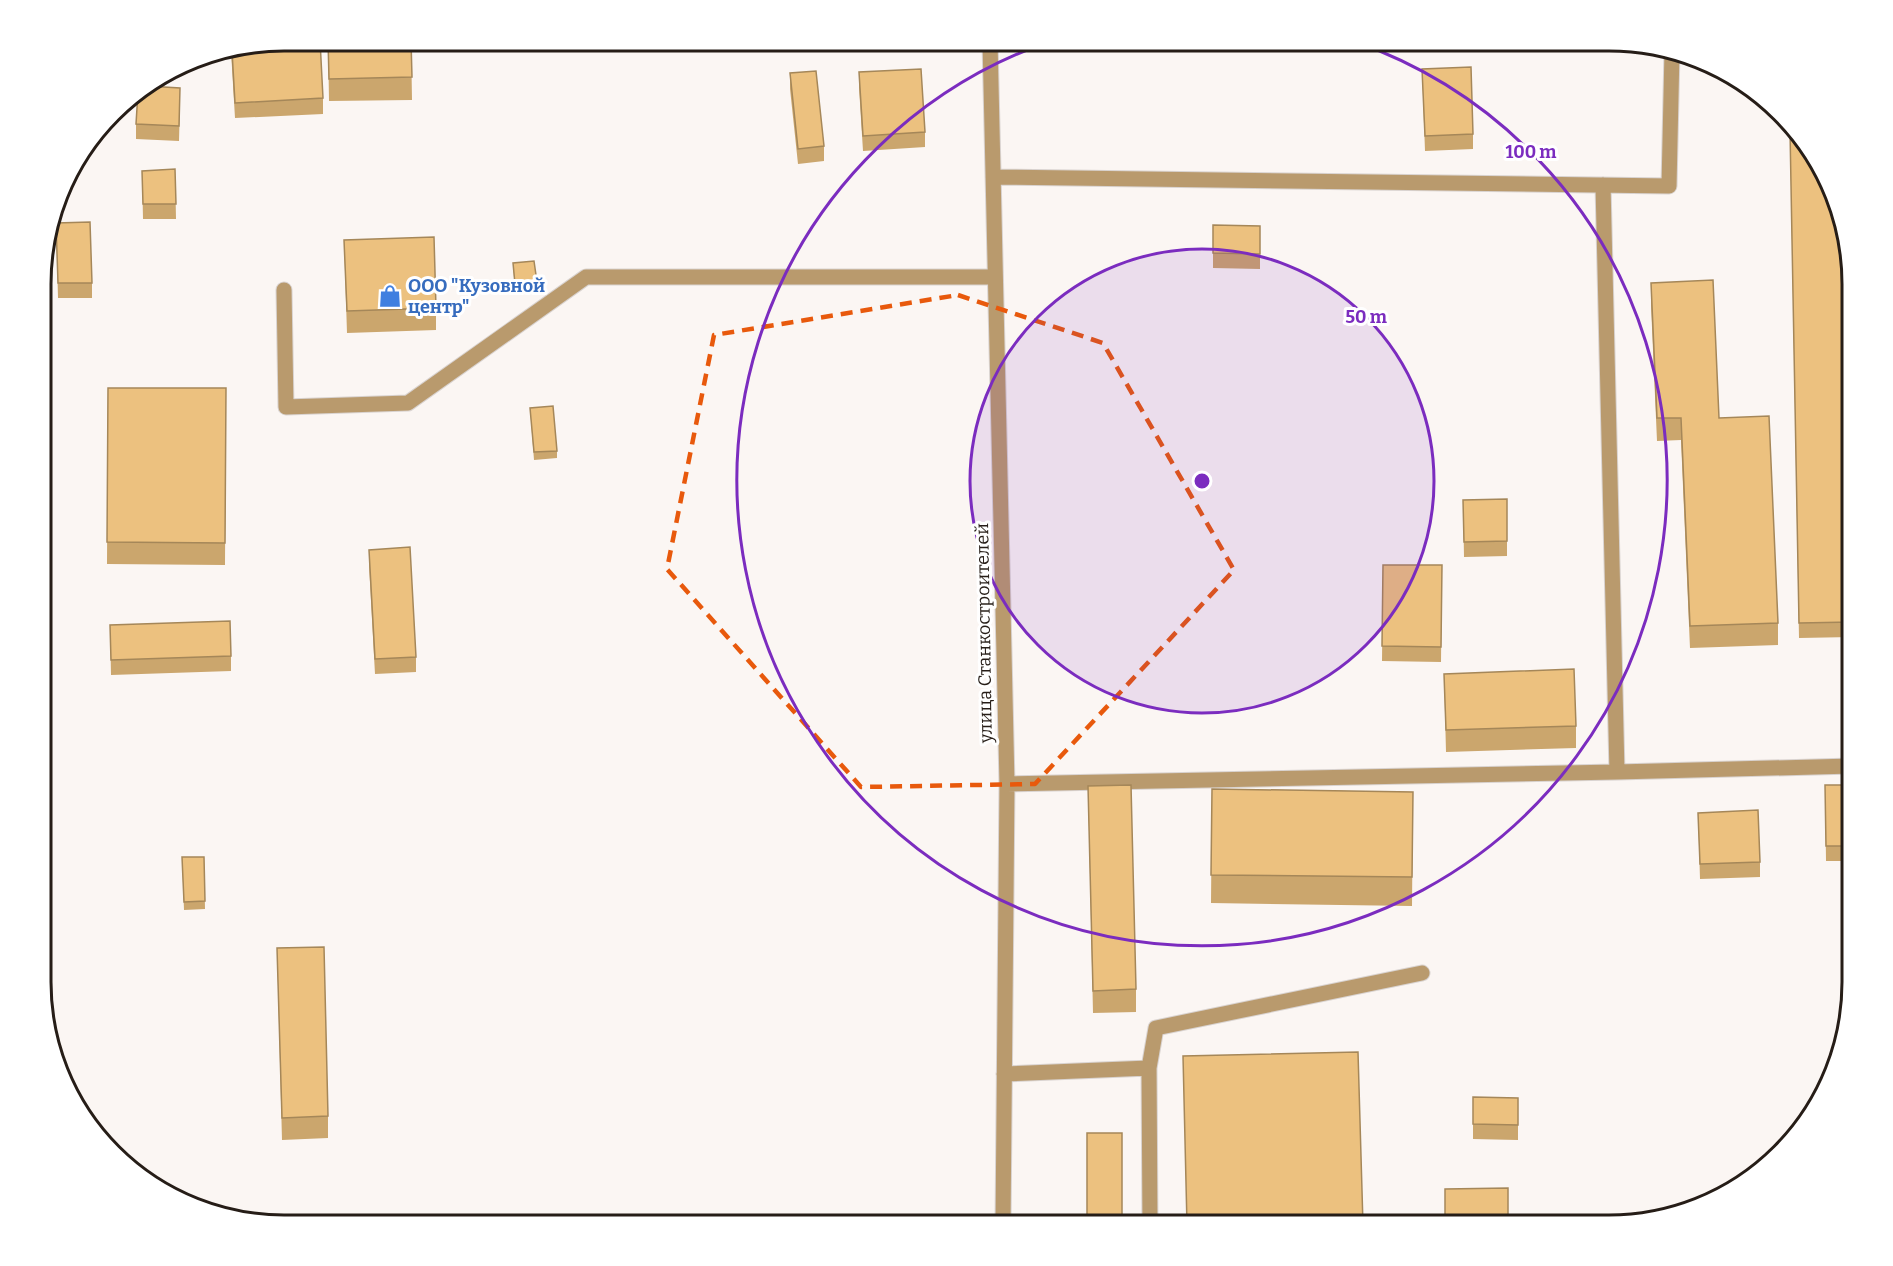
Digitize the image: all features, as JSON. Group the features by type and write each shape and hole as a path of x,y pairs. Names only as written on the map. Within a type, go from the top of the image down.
{"lane":[{"name":"улица Станкостроителей","path":"990,51 1007,784 1003,1215"},
{"path":"993,177 1669,186 1672,60"},
{"path":"1603,185 1617,772"},
{"path":"284,290 286,407 408,403 586,278 995,277"},
{"path":"1007,784 1842,766"},
{"path":"1150,1215 1149,1068 1156,1028 1422,973"},
{"path":"1004,1074 1149,1068"}],"highlighted area":[{"path":"958,295 1103,343 1234,570 1035,784 861,787 667,569 714,335"}],"building":[{"path":"269,51 321,51 323,98 235,103 232,57"},
{"path":"328,51 411,51 412,77 329,79"},
{"path":"1471,67 1473,134 1425,136 1422,69"},
{"path":"921,69 925,132 863,136 859,72"},
{"path":"816,71 824,146 798,149 790,73"},
{"path":"159,87 180,88 179,126 136,124 137,103 142,99"},
{"path":"1790,137 1811,167 1830,209 1838,238 1842,269 1842,622 1799,623"},
{"path":"175,169 176,204 143,204 142,171"},
{"path":"90,222 92,283 58,283 56,233 59,223"},
{"path":"1213,225 1260,226 1260,254 1213,253"},
{"name":"ООО \"Кузовной центр\"","path":"434,237 436,308 347,311 344,240"},
{"path":"534,261 537,282 515,284 513,263"},
{"path":"1713,280 1719,418 1769,416 1778,623 1690,626 1681,418 1657,418 1651,283"},
{"path":"108,388 226,388 225,543 107,542"},
{"path":"553,406 557,451 534,452 530,408"},
{"path":"1507,499 1507,541 1464,542 1463,500"},
{"path":"410,547 416,657 375,659 369,550"},
{"path":"1383,565 1442,565 1441,647 1382,646"},
{"path":"230,621 231,656 111,660 110,625"},
{"path":"1574,669 1576,726 1446,730 1444,674"},
{"path":"1131,785 1136,989 1093,991 1088,786"},
{"path":"1825,785 1842,785 1842,846 1826,846"},
{"path":"1212,789 1413,792 1412,877 1211,875"},
{"path":"1758,810 1760,862 1700,864 1698,813"},
{"path":"182,857 204,857 205,901 184,902"},
{"path":"324,947 328,1116 282,1118 277,948"},
{"path":"1358,1052 1363,1215 1187,1215 1183,1056"},
{"path":"1473,1097 1518,1098 1518,1125 1473,1124"},
{"path":"1087,1133 1122,1133 1122,1215 1087,1215"},
{"path":"1508,1188 1508,1215 1445,1215 1445,1189"}],"place":[{"name":"ООО \"Кузовной центр\"","path":"390,296"}]}
